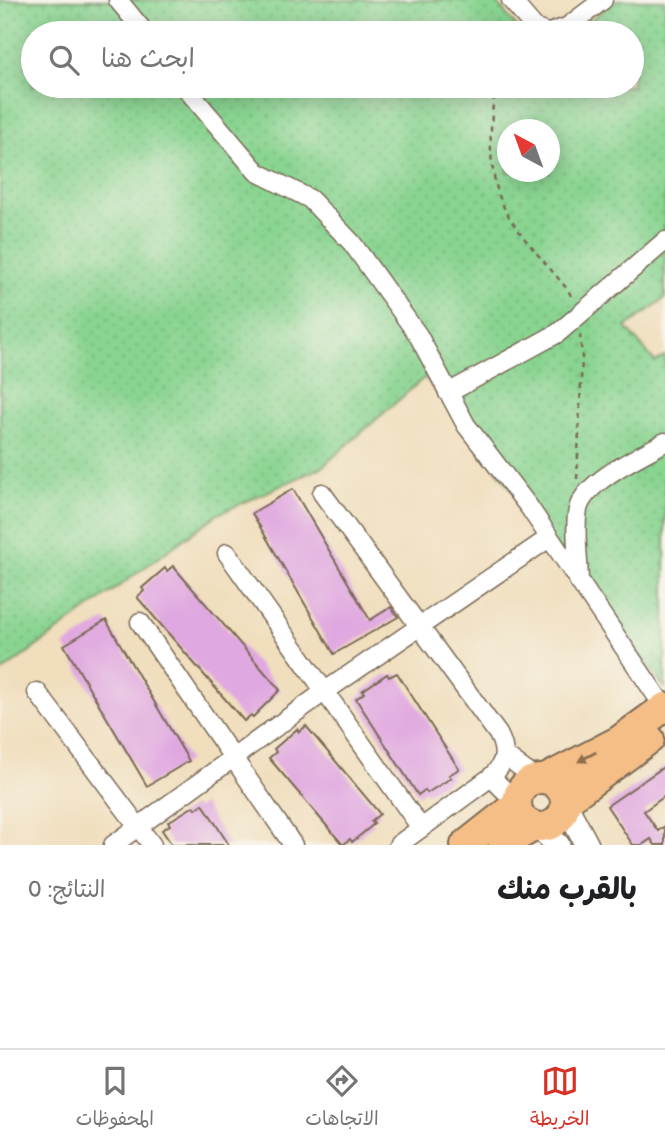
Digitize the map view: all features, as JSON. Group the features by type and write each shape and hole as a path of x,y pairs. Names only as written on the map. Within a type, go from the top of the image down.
{"main road":[{"path":"465,845 517,803 523,787 618,741 665,707"},
{"path":"503,845 544,833 557,821 565,803 665,728"},
{"path":"541,779 559,787 565,803"},
{"path":"517,803 522,818 544,833"}],"street":[{"path":"118,0 135,21"},
{"path":"511,0 529,21"},
{"path":"575,21 603,0"},
{"path":"194,98 257,172 310,199 352,243 418,335 466,425 529,507 665,707"},
{"path":"449,393 558,333 665,241"},
{"path":"579,582 578,508 595,485 665,442"},
{"path":"322,493 498,734 505,756 541,779"},
{"path":"113,845 324,692 549,537"},
{"path":"227,553 421,828"},
{"path":"139,622 293,845"},
{"path":"37,692 152,845"},
{"path":"398,845 491,777 505,756"},
{"path":"491,777 517,803"},
{"path":"565,803 587,845"}],"path":[{"path":"494,98 489,132 500,200 512,222 568,290 578,316 582,357 575,459 578,508"}],"green space":[{"path":"0,0 495,0 512,21 21,21 21,98 644,98 644,21 589,21 618,0 665,0 665,298 626,327 655,362 665,356 665,688 425,377 322,467 218,514 0,673"}],"building":[{"path":"293,489 370,620 391,607 398,617 334,654 252,513"},
{"path":"173,566 280,690 253,717 251,715 244,721 137,597 144,591 142,588 165,568 167,571"},
{"path":"106,620 189,761 147,786 64,645"},
{"path":"397,673 459,769 449,775 451,778 427,793 425,790 418,795 356,699 364,693 362,691 387,674 389,677"},
{"path":"306,726 380,814 371,821 374,824 352,842 350,839 343,845 269,758 276,752 274,749 297,729 299,732"},
{"path":"665,766 665,796 644,811 658,831 665,826 665,845 655,845 651,839 642,845 633,845 607,806"},
{"path":"203,804 229,845 172,845 162,830 170,825 168,822 194,806 196,809"}]}
